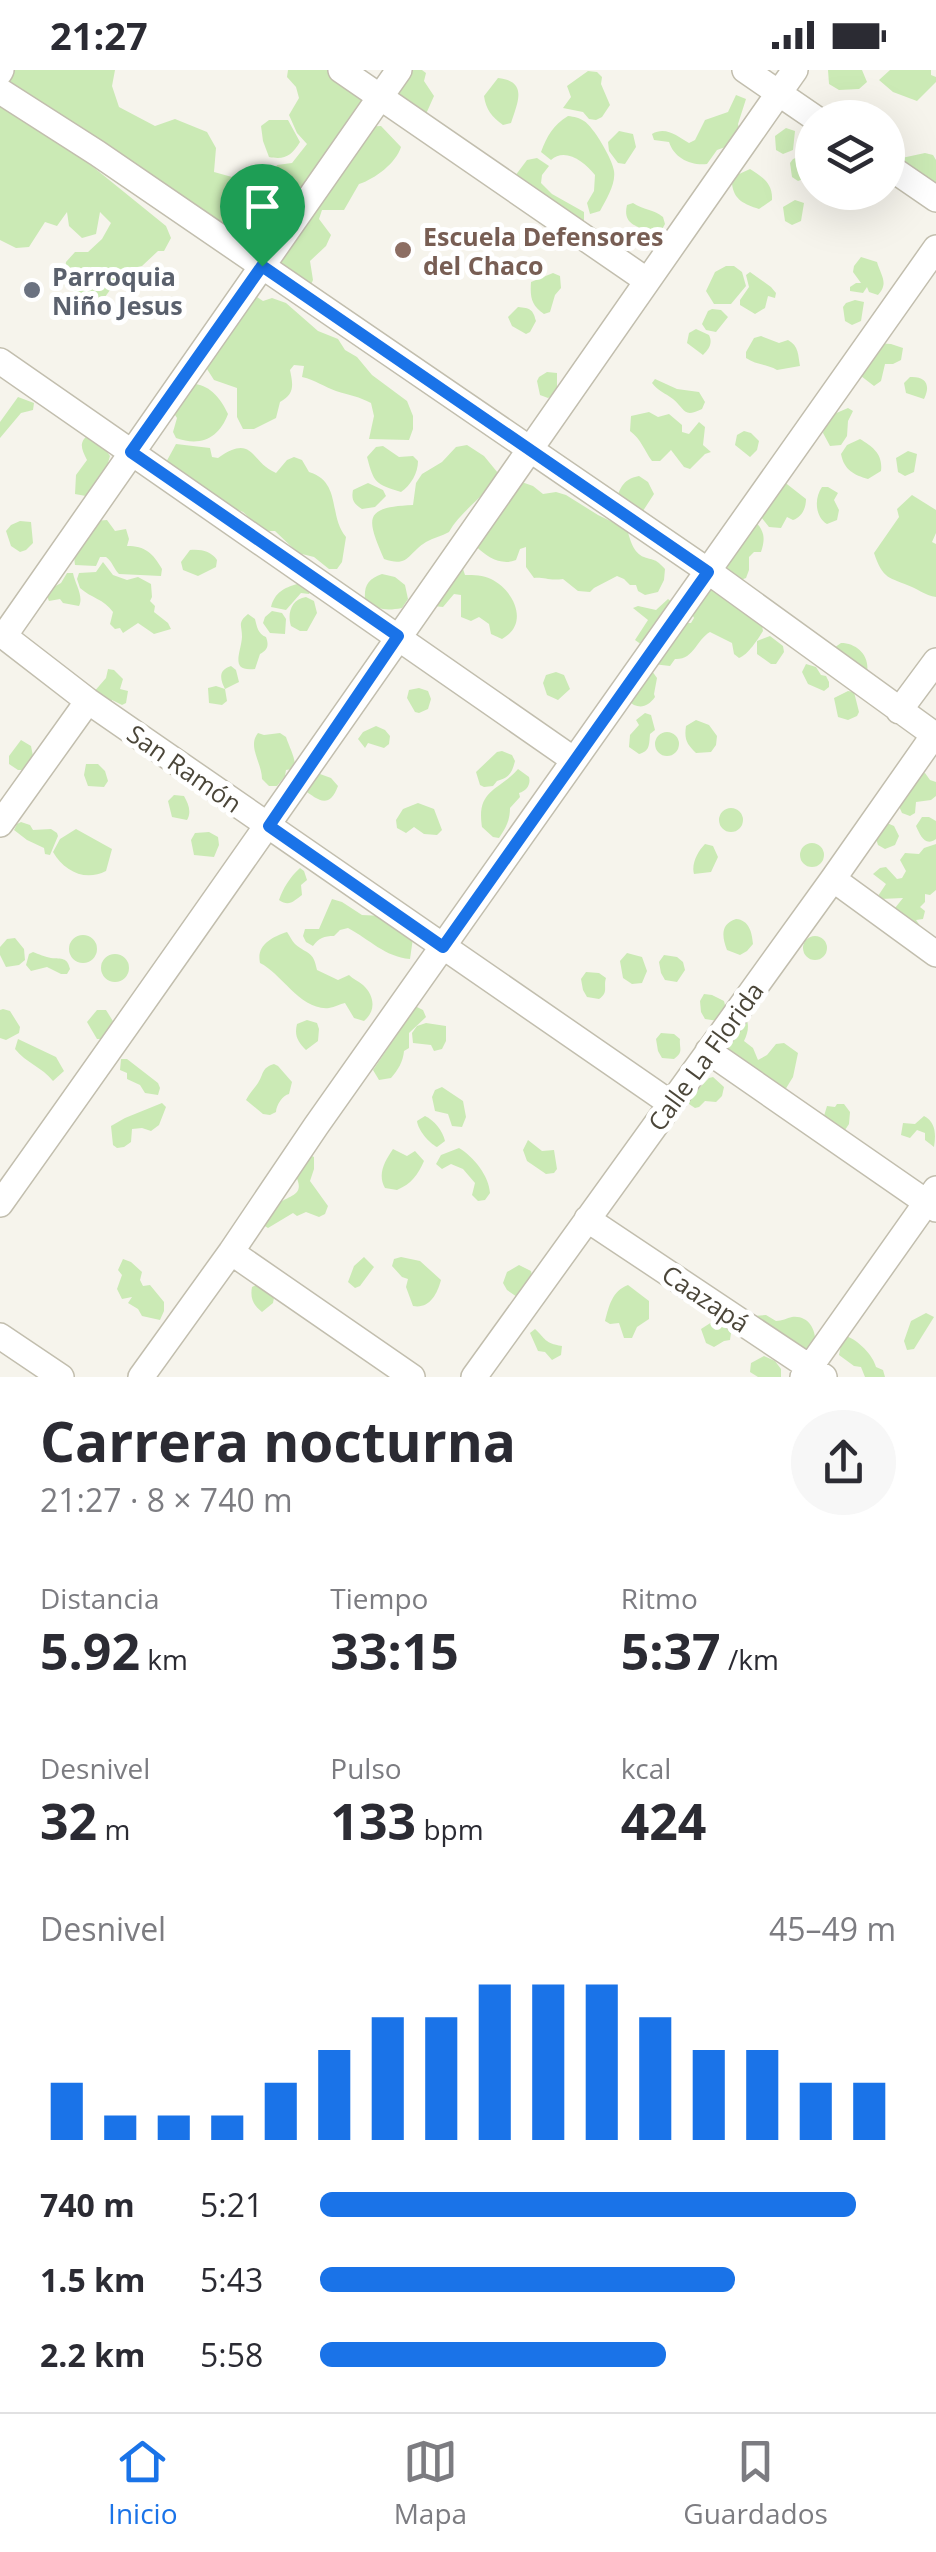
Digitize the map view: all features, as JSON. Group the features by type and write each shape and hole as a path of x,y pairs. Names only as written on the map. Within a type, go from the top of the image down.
{"street":[{"path":"341,70 646,280"},
{"path":"2,634 399,70"},
{"path":"745,70 795,104"},
{"path":"0,1204 269,826 795,70"},
{"path":"0,91 97,153 708,572 935,735"},
{"path":"905,178 936,199"},
{"path":"141,1377 936,248"},
{"path":"0,362 574,760"},
{"name":"San Ramón","path":"2,634 88,701 670,1103"},
{"path":"899,711 936,661"},
{"path":"0,824 88,701"},
{"name":"Calle La Florida","path":"474,1377 935,735"},
{"path":"833,879 936,954"},
{"path":"708,1051 933,1200 812,1374"},
{"name":"Caazapá","path":"587,1219 812,1374"},
{"path":"231,1252 412,1377"},
{"path":"0,1336 60,1377"}],"green space":[{"path":"8,70 115,70 112,86 119,107 155,126 175,119 207,132 216,148 214,172 232,177 261,206 277,165 292,163 307,144 289,115 299,98 287,77 288,70 332,70 365,95 364,127 381,126 401,147 384,170 359,184 344,210 322,210 319,219 331,235 326,246 310,261 313,280 306,296 262,256 4,81"},
{"path":"404,70 426,73 424,81 434,96 426,114 387,89"},
{"path":"828,70 862,70 867,82 859,89 839,90 829,84"},
{"path":"890,70 931,70 936,82 917,101 893,92 879,80"},
{"path":"588,71 602,77 610,105 596,120 583,112 563,108 571,97 567,86"},
{"path":"498,78 514,83 518,94 511,123 503,125 490,113 484,96"},
{"path":"736,95 746,99 738,124 740,133 728,146 717,150 707,164 684,160 669,142 654,140 652,134 662,131 689,143 695,140 705,120 728,112"},
{"path":"0,103 87,162 166,226 171,238 164,251 158,251 130,272 119,269 102,301 64,285 66,262 75,252 88,252 111,223 100,212 96,234 82,238 69,226 67,212 57,226 45,222 29,247 16,248 0,240"},
{"path":"568,116 588,124 614,171 612,186 600,211 590,214 587,203 594,191 595,175 574,158 562,155 551,160 541,152 551,131"},
{"path":"269,120 288,120 300,142 287,156 269,157 261,126"},
{"path":"786,128 795,131 793,150 783,154 776,150 775,136"},
{"path":"619,131 633,134 636,147 625,164 618,163 609,151 608,142"},
{"path":"933,155 936,186 905,165 905,157"},
{"path":"537,158 549,166 541,183 584,212 584,224 515,176 527,160"},
{"path":"795,158 795,179 790,163"},
{"path":"750,169 771,190 772,200 759,209 741,201 733,189 737,175"},
{"path":"795,200 795,210 803,210 801,221 792,225 785,221 783,207"},
{"path":"633,203 663,217 665,224 655,242 649,241 647,231 628,219 627,205"},
{"path":"861,257 877,262 884,283 878,295 867,287 863,293 850,291 850,287 861,283 853,272"},
{"path":"726,266 742,272 746,286 731,304 714,304 706,291 715,272"},
{"path":"750,272 776,293 775,298 768,296 765,308 755,314 740,305 749,287 746,275"},
{"path":"553,273 560,276 561,288 550,312 544,314 532,300 531,282"},
{"path":"250,299 286,303 318,331 338,339 372,375 407,401 413,416 409,440 369,439 374,416 371,403 302,377 304,366 294,365 290,370 291,392 280,402 276,418 254,429 243,429 237,417 237,388 214,380 207,369"},
{"path":"855,300 864,302 861,321 852,325 845,321 843,307"},
{"path":"518,307 530,310 535,317 526,334 512,326 508,317"},
{"path":"712,309 721,310 728,317 716,332 706,330 702,324"},
{"path":"696,329 710,338 710,346 703,355 687,343 689,333"},
{"path":"761,336 779,343 792,342 800,366 777,370 746,358 754,338"},
{"path":"877,343 903,348 901,360 885,364 881,381 874,386 861,376"},
{"path":"547,372 557,373 557,393 548,398 540,395 537,381"},
{"path":"910,377 926,382 924,399 906,393 904,383"},
{"path":"655,379 677,389 699,392 705,402 702,409 685,412 654,386"},
{"path":"195,384 215,394 228,414 214,435 201,441 176,438 173,432 177,418 171,409"},
{"path":"18,397 34,403 33,410 21,413 0,438 0,422"},
{"path":"848,408 853,411 847,436 841,445 830,446 823,433 827,417"},
{"path":"649,412 658,417 669,414 682,425 682,432 689,434 699,422 705,427 703,445 711,452 690,469 671,450 660,461 652,461 630,431 631,416"},
{"path":"744,431 759,441 750,457 735,445 737,435"},
{"path":"88,435 97,438 110,456 104,477 91,497 75,494 76,475 87,460 82,444"},
{"path":"860,439 873,448 880,460 881,471 868,479 850,471 841,454 847,445"},
{"path":"176,444 210,448 212,457 218,458 245,449 276,473 287,460 302,460 309,472 326,483 346,537 337,569 329,569 314,557 298,553 275,531 264,531 243,512 219,497 202,494 164,466"},
{"path":"467,445 484,456 498,473 494,481 449,532 426,542 404,560 384,559 372,525 377,512 413,505 416,483 422,474 442,462 456,447"},
{"path":"383,446 399,457 413,456 418,461 413,478 401,492 381,484 372,472 367,457 376,447"},
{"path":"908,451 917,454 914,472 905,476 898,472 896,458"},
{"path":"639,476 648,482 654,494 641,514 615,505 622,486"},
{"path":"516,480 543,494 566,495 627,529 637,552 665,569 658,592 645,595 636,585 617,576 590,592 578,591 563,579 534,578 526,567 526,547 511,562 484,554 476,546"},
{"path":"783,481 806,499 805,506 796,519 787,517 781,528 769,527 757,512 773,492 777,496"},
{"path":"368,483 383,490 386,496 375,507 362,509 354,501 353,490"},
{"path":"822,487 838,493 834,500 839,510 837,520 827,524 817,507"},
{"path":"912,495 936,510 932,542 936,544 936,597 888,576 874,553 899,517 897,509"},
{"path":"753,519 763,534 761,552 749,557 746,578 724,577 726,535"},
{"path":"107,520 115,531 126,529 127,546 139,547 152,555 162,569 161,576 119,574 106,557 100,557 96,566 75,565 75,555 90,536 90,527 95,521"},
{"path":"20,521 31,522 33,543 20,552 11,546 6,531"},
{"path":"190,550 212,554 217,560 216,567 198,576 183,570 181,562"},
{"path":"103,562 113,575 127,580 138,577 151,584 154,612 171,629 154,634 138,623 123,633 120,628 115,629 110,624 113,612 80,588 77,579 79,573 96,572"},
{"path":"462,566 465,575 491,579 512,599 517,616 515,625 502,639 491,634 489,624 479,617 471,621 461,617 461,595 454,594 443,607 424,605"},
{"path":"67,573 73,573 80,594 79,606 60,599 49,601 47,596"},
{"path":"382,574 405,585 408,599 402,608 382,609 365,600 368,583"},
{"path":"713,583 762,626 756,642 739,658 732,643 710,632 691,653 675,659 670,666 653,664 682,623 691,623 691,612"},
{"path":"297,584 312,588 309,594 301,593 286,610 271,607 281,591"},
{"path":"306,597 314,601 317,613 307,631 300,631 291,626 290,612 297,601"},
{"path":"668,599 672,602 664,618 659,617 642,645 635,640 648,620 633,608 656,610"},
{"path":"272,611 282,613 286,619 285,634 270,633 263,623"},
{"path":"248,614 267,642 255,669 242,668 238,660 241,622"},
{"path":"770,636 783,646 784,652 776,664 757,654 757,641"},
{"path":"841,643 861,652 867,672 831,650"},
{"path":"806,664 826,676 829,687 824,691 808,684 802,672"},
{"path":"231,666 239,682 225,689 221,675"},
{"path":"108,669 123,679 120,689 128,691 122,705 112,700 111,705 93,693 106,678"},
{"path":"652,671 657,678 655,697 649,704 635,705 627,700"},
{"path":"546,675 564,675 570,689 558,700 547,695 543,683"},
{"path":"208,688 225,689 227,701 222,705 209,703"},
{"path":"409,690 428,691 431,699 428,709 419,713 407,698"},
{"path":"854,692 859,712 848,720 838,717 834,698"},
{"path":"645,713 651,715 655,730 650,734 647,749 639,754 629,747 630,735 639,725 636,720"},
{"path":"696,720 709,725 717,736 711,752 696,753 687,741 686,726"},
{"path":"376,726 390,736 389,744 384,748 368,743 365,748 358,739"},
{"path":"667,732 676,735 676,753 667,756 658,753 655,744 658,735"},
{"path":"258,733 280,733 293,754 295,764 286,770 277,786 269,786 262,779 254,749"},
{"path":"21,740 31,746 33,756 27,770 9,764 9,756"},
{"path":"502,751 515,761 511,772 493,786 480,785 476,772"},
{"path":"86,764 98,764 105,771 108,781 104,787 88,786"},
{"path":"518,769 529,777 529,785 510,808 499,838 493,837 482,827 482,805"},
{"path":"319,771 338,786 331,798 323,801 303,789"},
{"path":"925,773 936,782 936,796 916,802 915,813 910,816 902,813 897,802"},
{"path":"174,795 184,796 189,811 187,820 172,817 168,801"},
{"path":"418,803 434,809 442,830 437,835 424,834 414,827 406,833 397,828 396,820 403,809"},
{"path":"731,808 743,820 731,832 719,820"},
{"path":"922,817 936,821 936,839 923,839 916,826"},
{"path":"21,822 33,830 51,829 57,833 50,855 14,830"},
{"path":"887,823 894,826 899,836 895,845 885,849 878,845 874,833"},
{"path":"76,829 112,849 106,871 83,875 69,869 53,852 60,839"},
{"path":"209,832 218,837 214,857 194,855 191,840 195,833"},
{"path":"812,843 824,855 812,867 800,855"},
{"path":"705,844 713,846 718,857 711,872 694,874 693,866"},
{"path":"936,844 936,890 925,894 920,907 925,911 923,919 916,920 926,934 890,911 903,898 881,899 878,896 886,884 873,874 886,867 897,879 902,878 906,871 900,860 905,853 919,854"},
{"path":"300,868 307,880 301,885 302,895 289,903 279,900 287,883"},
{"path":"332,899 362,915 383,916 413,938 410,959 385,951 348,928 313,946 306,942 305,929 319,929"},
{"path":"736,919 747,924 753,940 740,955 727,950 723,936 727,924"},
{"path":"287,932 295,944 312,956 317,970 338,980 349,975 367,989 372,1008 364,1021 354,1018 345,1003 329,1008 309,1004 260,963 263,947"},
{"path":"83,935 93,939 97,949 93,959 83,963 73,959 69,949 73,939"},
{"path":"815,936 824,939 824,957 815,960 806,957 803,948 806,939"},
{"path":"15,938 24,949 25,960 6,967 0,947 7,939"},
{"path":"33,952 64,959 70,969 67,974 47,967 31,971 26,965"},
{"path":"627,953 642,957 647,971 642,983 632,984 623,978 620,961"},
{"path":"115,954 125,958 129,968 125,978 115,982 105,978 101,968 105,958"},
{"path":"664,955 683,962 685,970 677,982 665,980 661,973 659,962"},
{"path":"586,972 606,978 605,992 599,999 587,997 583,990 581,979"},
{"path":"704,994 724,1001 726,1009 718,1021 705,1019 701,1012"},
{"path":"413,1005 423,1010 426,1017 409,1033 409,1048 396,1072 391,1078 379,1080 373,1070 400,1030 399,1022"},
{"path":"3,1009 10,1011 20,1027 19,1033 6,1040 0,1038"},
{"path":"97,1010 106,1010 116,1026 102,1039 97,1039 87,1022"},
{"path":"745,1016 748,1029 744,1041 753,1048 758,1060 776,1044 784,1043 798,1053 793,1077 785,1090 725,1059 725,1033"},
{"path":"307,1020 317,1023 319,1029 318,1041 306,1050 296,1032 297,1024"},
{"path":"426,1023 446,1026 442,1049 434,1051 431,1045 413,1043 412,1033"},
{"path":"661,1033 680,1039 680,1052 674,1059 662,1058 658,1051 656,1039"},
{"path":"18,1039 56,1057 64,1071 53,1081 15,1049"},
{"path":"121,1059 127,1059 158,1083 158,1095 145,1093 140,1085 127,1079 127,1073 120,1070"},
{"path":"274,1064 292,1082 276,1112 263,1114 246,1100 265,1069"},
{"path":"709,1078 724,1087 716,1102 705,1101 695,1108 686,1102"},
{"path":"442,1087 463,1101 466,1117 462,1127 452,1126 448,1114 435,1111 432,1097"},
{"path":"162,1103 166,1107 159,1125 151,1131 132,1129 131,1142 124,1147 113,1145 111,1126"},
{"path":"844,1104 850,1112 845,1130 839,1130 824,1116 827,1106"},
{"path":"425,1116 444,1137 445,1141 437,1147 418,1125 417,1121"},
{"path":"924,1116 934,1129 934,1147 925,1140 925,1133 917,1130 910,1138 901,1135 903,1123 915,1124"},
{"path":"528,1140 542,1151 554,1150 554,1173 546,1174 527,1161 523,1150"},
{"path":"459,1148 484,1174 490,1193 485,1200 478,1201 472,1195 475,1183 463,1169 451,1164 442,1169 436,1164 441,1155"},
{"path":"393,1149 407,1156 415,1151 424,1161 414,1178 397,1190 385,1188 382,1178"},
{"path":"310,1155 314,1157 314,1169 310,1181 328,1206 325,1214 319,1217 293,1213 268,1228 263,1225 276,1206 296,1194 299,1187 295,1174"},
{"path":"364,1257 374,1267 355,1288 348,1282 354,1266"},
{"path":"123,1259 142,1272 143,1286 150,1285 164,1302 160,1320 142,1316 128,1303 132,1297 122,1299 117,1289"},
{"path":"394,1259 420,1261 441,1280 428,1303 413,1306 406,1287 408,1279 392,1266"},
{"path":"519,1265 531,1271 533,1279 520,1299 503,1283 507,1272"},
{"path":"262,1282 275,1292 273,1303 262,1312 251,1295 252,1287"},
{"path":"628,1285 649,1301 649,1319 637,1327 632,1338 624,1338 619,1323 605,1321 615,1295"},
{"path":"926,1313 934,1317 914,1349 907,1350 904,1341 911,1321"},
{"path":"766,1315 776,1321 798,1317 808,1322 815,1335 815,1346 803,1354 753,1316"},
{"path":"720,1320 731,1333 730,1340 714,1347 706,1343 701,1329"},
{"path":"535,1329 548,1342 562,1346 561,1355 552,1360 538,1351 530,1333"},
{"path":"846,1336 864,1348 885,1377 865,1377 861,1367 839,1355"},
{"path":"764,1356 775,1361 781,1377 758,1377 750,1372 751,1363"}],"place":[{"name":"Escuela Defensores del Chaco","path":"403,250"},
{"name":"Parroquia Niño Jesus","path":"32,290"}],"route":[{"path":"262,266 708,572 443,947 269,826 398,636 131,452 262,266"}]}
